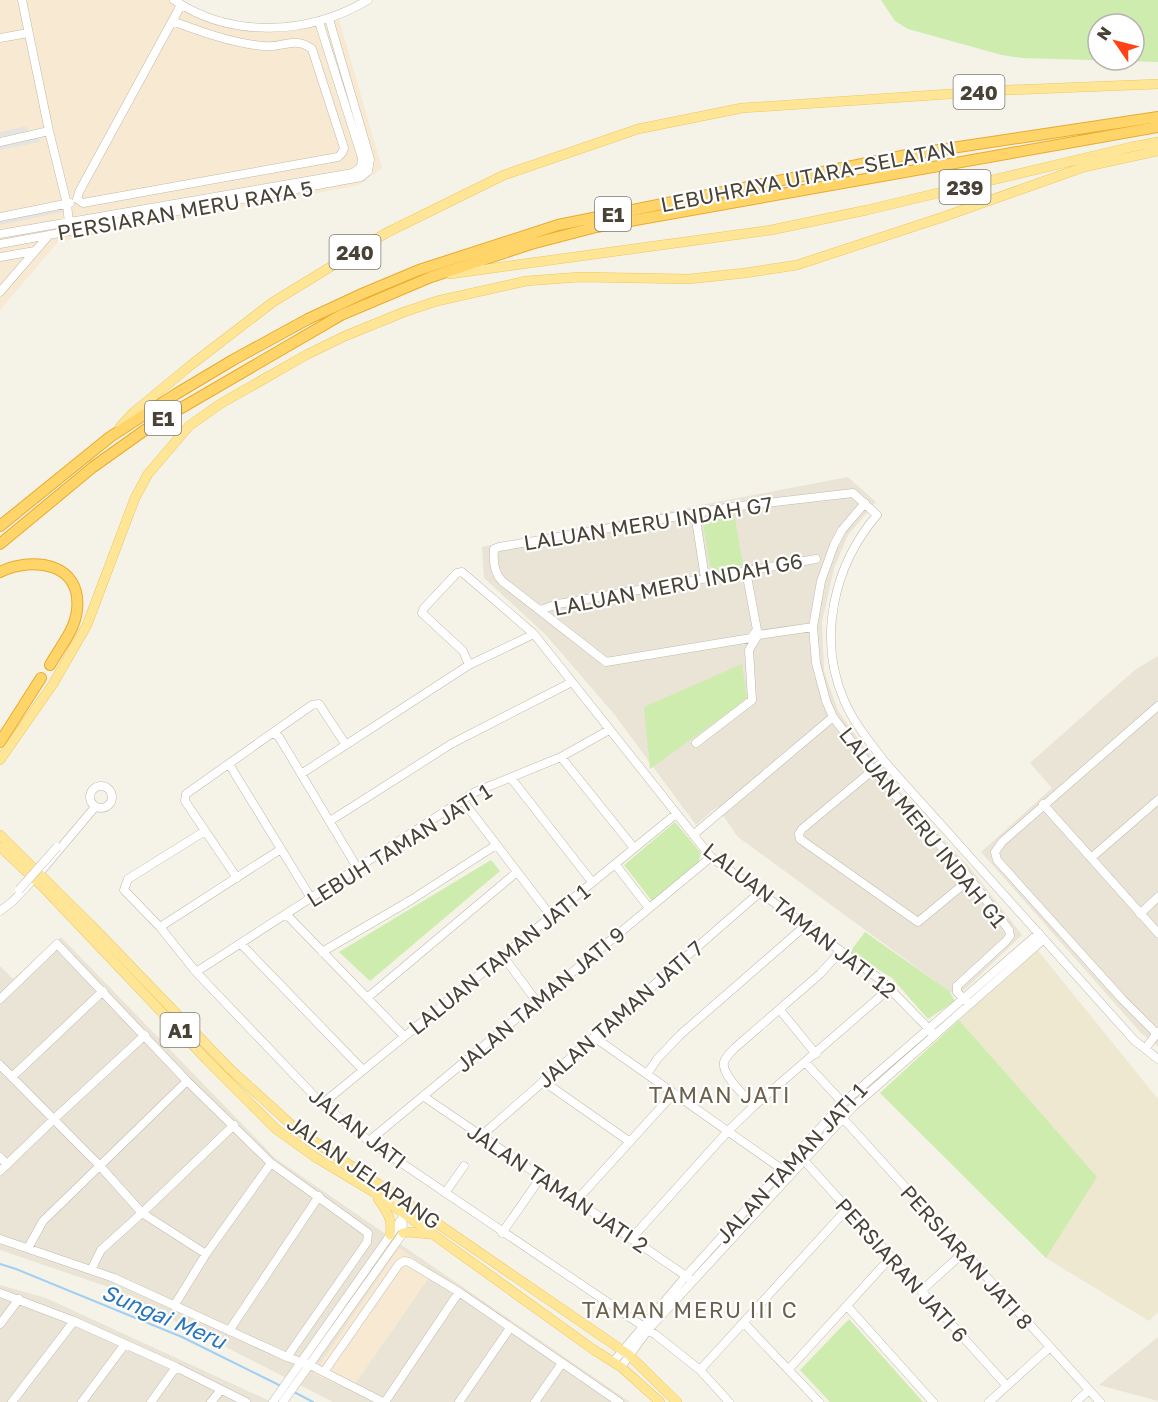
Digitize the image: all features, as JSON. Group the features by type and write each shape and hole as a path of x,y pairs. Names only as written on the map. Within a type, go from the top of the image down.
{"highway":[{"name":"LEBUHRAYA UTARA–SELATAN","path":"0,526 110,437 233,360 308,319 419,270 558,225 912,154 1158,117"},
{"name":"LEBUHRAYA UTARA–SELATAN","path":"0,544 93,467 152,425 341,315 430,277 531,244 596,227 1158,127"},
{"path":"0,572 26,563 44,564 64,573 73,586 76,597 75,619 50,664"},
{"path":"0,742 42,678"}],"main road":[{"name":"240","path":"110,437 150,399 273,302 386,233 504,175 638,129 742,108 1008,90 1158,84"},
{"name":"239","path":"430,277 771,231 1158,142"},
{"path":"0,760 53,684 82,634 135,498 148,474 189,426 220,404 306,355 345,336 415,308 526,281 580,277 689,279 797,265 920,225 1084,167 1158,151"},
{"name":"JALAN JELAPANG","path":"0,835 93,927 230,1069 297,1130 626,1352 677,1402"},
{"name":"JALAN JELAPANG","path":"0,847 42,886 207,1060 276,1129 315,1157 375,1193 594,1350 617,1364 660,1402"},
{"path":"375,1193 390,1215 392,1221 390,1235"},
{"path":"403,1233 408,1231 423,1235 432,1234"}],"street":[{"path":"22,0 71,231"},
{"path":"77,200 79,192 172,21 178,2 207,17 249,27 284,28 329,19 368,0"},
{"path":"329,19 370,159 365,169"},
{"path":"0,217 77,200 83,203 338,157 344,148 312,49 307,45 294,42 274,47 219,38 172,21"},
{"path":"319,22 365,169"},
{"path":"0,38 28,33"},
{"path":"0,142 49,131"},
{"name":"PERSIARAN MERU RAYA 5","path":"0,234 353,173 365,169"},
{"name":"PERSIARAN MERU RAYA 5","path":"0,244 361,177 365,169"},
{"path":"0,292 49,235"},
{"path":"0,257 35,251"},
{"name":"LALUAN MERU INDAH G7","path":"540,610 498,578 493,556 494,549 695,513 852,493 878,515 860,538 838,584 831,618 831,649 836,678 844,700 858,727 884,761"},
{"name":"LALUAN MERU INDAH G1","path":"865,503 842,530 821,581 813,627 819,675 833,717 873,770 970,879 1009,930 1010,936 957,986 957,992 966,1002"},
{"path":"695,513 705,578"},
{"name":"LALUAN MERU INDAH G6","path":"540,610 558,604 816,559"},
{"path":"540,610 606,662 742,641 751,638 757,630 746,571"},
{"name":"LALUAN TAMAN JATI 12","path":"469,664 463,651 422,614 424,608 459,572 463,572 534,634 711,857 890,988 932,1031"},
{"path":"696,742 752,700 749,650 758,635 813,627"},
{"path":"301,774 469,664 534,634"},
{"path":"330,821 451,744 572,682"},
{"path":"237,878 185,801 186,794 307,708 320,704 346,745"},
{"path":"1144,1049 1158,1034 1123,1000 997,860 995,852 1002,842 1043,804 1158,706"},
{"path":"693,835 833,717"},
{"name":"LEBUH TAMAN JATI 1","path":"196,972 475,792 561,757 609,730"},
{"path":"273,733 279,737 358,868"},
{"path":"561,757 634,848"},
{"path":"970,879 918,922 800,839 799,834 802,829 884,761 1134,1040 1158,1059"},
{"path":"229,764 311,898"},
{"path":"511,778 592,882"},
{"path":"1091,858 1158,800"},
{"path":"463,801 551,916"},
{"path":"1043,804 1158,933"},
{"path":"94,805 42,870 12,902 0,909 19,890 94,805"},
{"name":"LALUAN TAMAN JATI 1","path":"322,1104 676,814"},
{"name":"JALAN JATI","path":"205,831 128,879 124,890 160,927 196,972 322,1104 369,1141 645,1328 699,1370 729,1402"},
{"path":"322,952 411,900 496,845"},
{"path":"160,927 281,849"},
{"name":"JALAN TAMAN JATI 9","path":"369,1141 711,857"},
{"path":"615,864 649,908"},
{"path":"367,998 517,872"},
{"name":"JALAN TAMAN JATI 7","path":"481,1136 759,893"},
{"path":"1140,914 1158,897"},
{"path":"286,914 404,1036"},
{"path":"646,1074 681,1034 805,926"},
{"name":"JALAN TAMAN JATI 1","path":"966,1002 982,983 1042,936"},
{"name":"JALAN TAMAN JATI 1","path":"689,1278 800,1157 843,1103 932,1031 1042,936"},
{"path":"0,999 57,944 187,1081 271,1163 365,1229 369,1239 287,1357"},
{"path":"241,944 363,1070"},
{"path":"754,1106 728,1077 724,1070 724,1063 732,1051 824,971 841,951"},
{"path":"503,956 537,1002"},
{"path":"972,971 982,983"},
{"path":"631,1239 728,1131 890,988"},
{"path":"12,1077 103,991"},
{"path":"780,1010 816,1054"},
{"name":"JALAN TAMAN JATI 1","path":"617,1364 645,1328 783,1170 842,1118 932,1031"},
{"path":"0,1171 145,1035"},
{"path":"594,1037 783,1170"},
{"path":"805,1062 843,1103"},
{"path":"0,1065 100,1166 142,1214 206,1254"},
{"path":"28,1248 43,1221 187,1081"},
{"path":"543,1081 630,1142"},
{"path":"576,1201 674,1093"},
{"name":"JALAN TAMAN JATI 2","path":"423,1096 689,1278"},
{"name":"PERSIARAN JATI 8","path":"837,1111 1100,1402"},
{"path":"91,1270 101,1250 142,1214 234,1125"},
{"path":"0,1157 7,1164"},
{"path":"283,1402 403,1233 404,1215 400,1204 337,1157"},
{"name":"PERSIARAN JATI 6","path":"800,1157 1007,1386"},
{"path":"174,1306 206,1254 271,1163"},
{"path":"445,1193 464,1166"},
{"path":"502,1233 541,1177"},
{"path":"229,1331 319,1196"},
{"path":"699,1370 848,1208"},
{"path":"273,1402 404,1215 416,1209"},
{"path":"0,1239 114,1278 300,1364 324,1372 384,1402 459,1292"},
{"path":"921,1291 963,1253"},
{"path":"789,1369 891,1257"},
{"path":"324,1372 399,1264 409,1262 459,1292 610,1399 619,1402"},
{"path":"0,1293 74,1321 177,1366 246,1402"},
{"path":"0,1324 19,1299"},
{"path":"847,1306 933,1402"},
{"path":"12,1402 74,1321"},
{"path":"744,1323 819,1402"},
{"path":"459,1402 510,1328"},
{"path":"82,1402 125,1344"},
{"path":"989,1402 1049,1348"},
{"path":"535,1402 562,1363"},
{"path":"151,1402 177,1366"},
{"path":"212,1402 221,1390"},
{"path":"1076,1402 1089,1390"}],"shaded area":[{"path":"0,0 173,0 242,25 300,27 338,16 382,168 359,185 58,242 0,310"},
{"path":"27,126 28,131 0,137 0,132"},
{"path":"39,137 40,142 0,150 0,146"},
{"path":"62,207 63,212 0,225 0,220"},
{"path":"848,477 876,502 848,535 834,568 822,622 824,671 838,711 883,773 971,869 1022,935 957,997 738,837 717,807 696,825 614,714 546,635 484,578 482,547"},
{"path":"1158,656 1158,1046 1141,1033 981,852 1052,788 1030,763 1136,669"},
{"path":"61,937 275,1158 630,1402 333,1402 111,1288 0,1250 0,966 13,979"},
{"path":"1036,948 1158,1099 1158,1312 1149,1321 1046,1258 1096,1177 959,1020"},
{"path":"399,1248 433,1272 351,1390 313,1374"},
{"path":"0,1285 46,1298 272,1402 0,1402"},
{"path":"1158,1337 1158,1401 1099,1385"}],"green space":[{"path":"881,0 1158,0 1158,62 1146,62 1146,12 1086,12 1086,60 1022,58 1002,55 908,29 895,21"},
{"path":"734,513 743,565 716,570 710,566 703,524 708,517"},
{"path":"742,664 747,699 650,769 644,707"},
{"path":"675,822 701,853 698,865 652,901 624,865"},
{"path":"491,860 500,871 370,981 339,952"},
{"path":"865,932 949,991 955,1001 928,1019 892,978 850,952"},
{"path":"959,1020 1097,1177 1046,1258 880,1093"},
{"path":"849,1319 923,1402 830,1402 800,1370"}],"waterway":[{"name":"Sungai Meru","path":"0,1264 182,1337 281,1386"},
{"name":"Sungai Meru","path":"294,1392 313,1402"}],"district":[{"name":"TAMAN JATI","path":"720,1094"},
{"name":"TAMAN MERU III C","path":"690,1309"}]}
